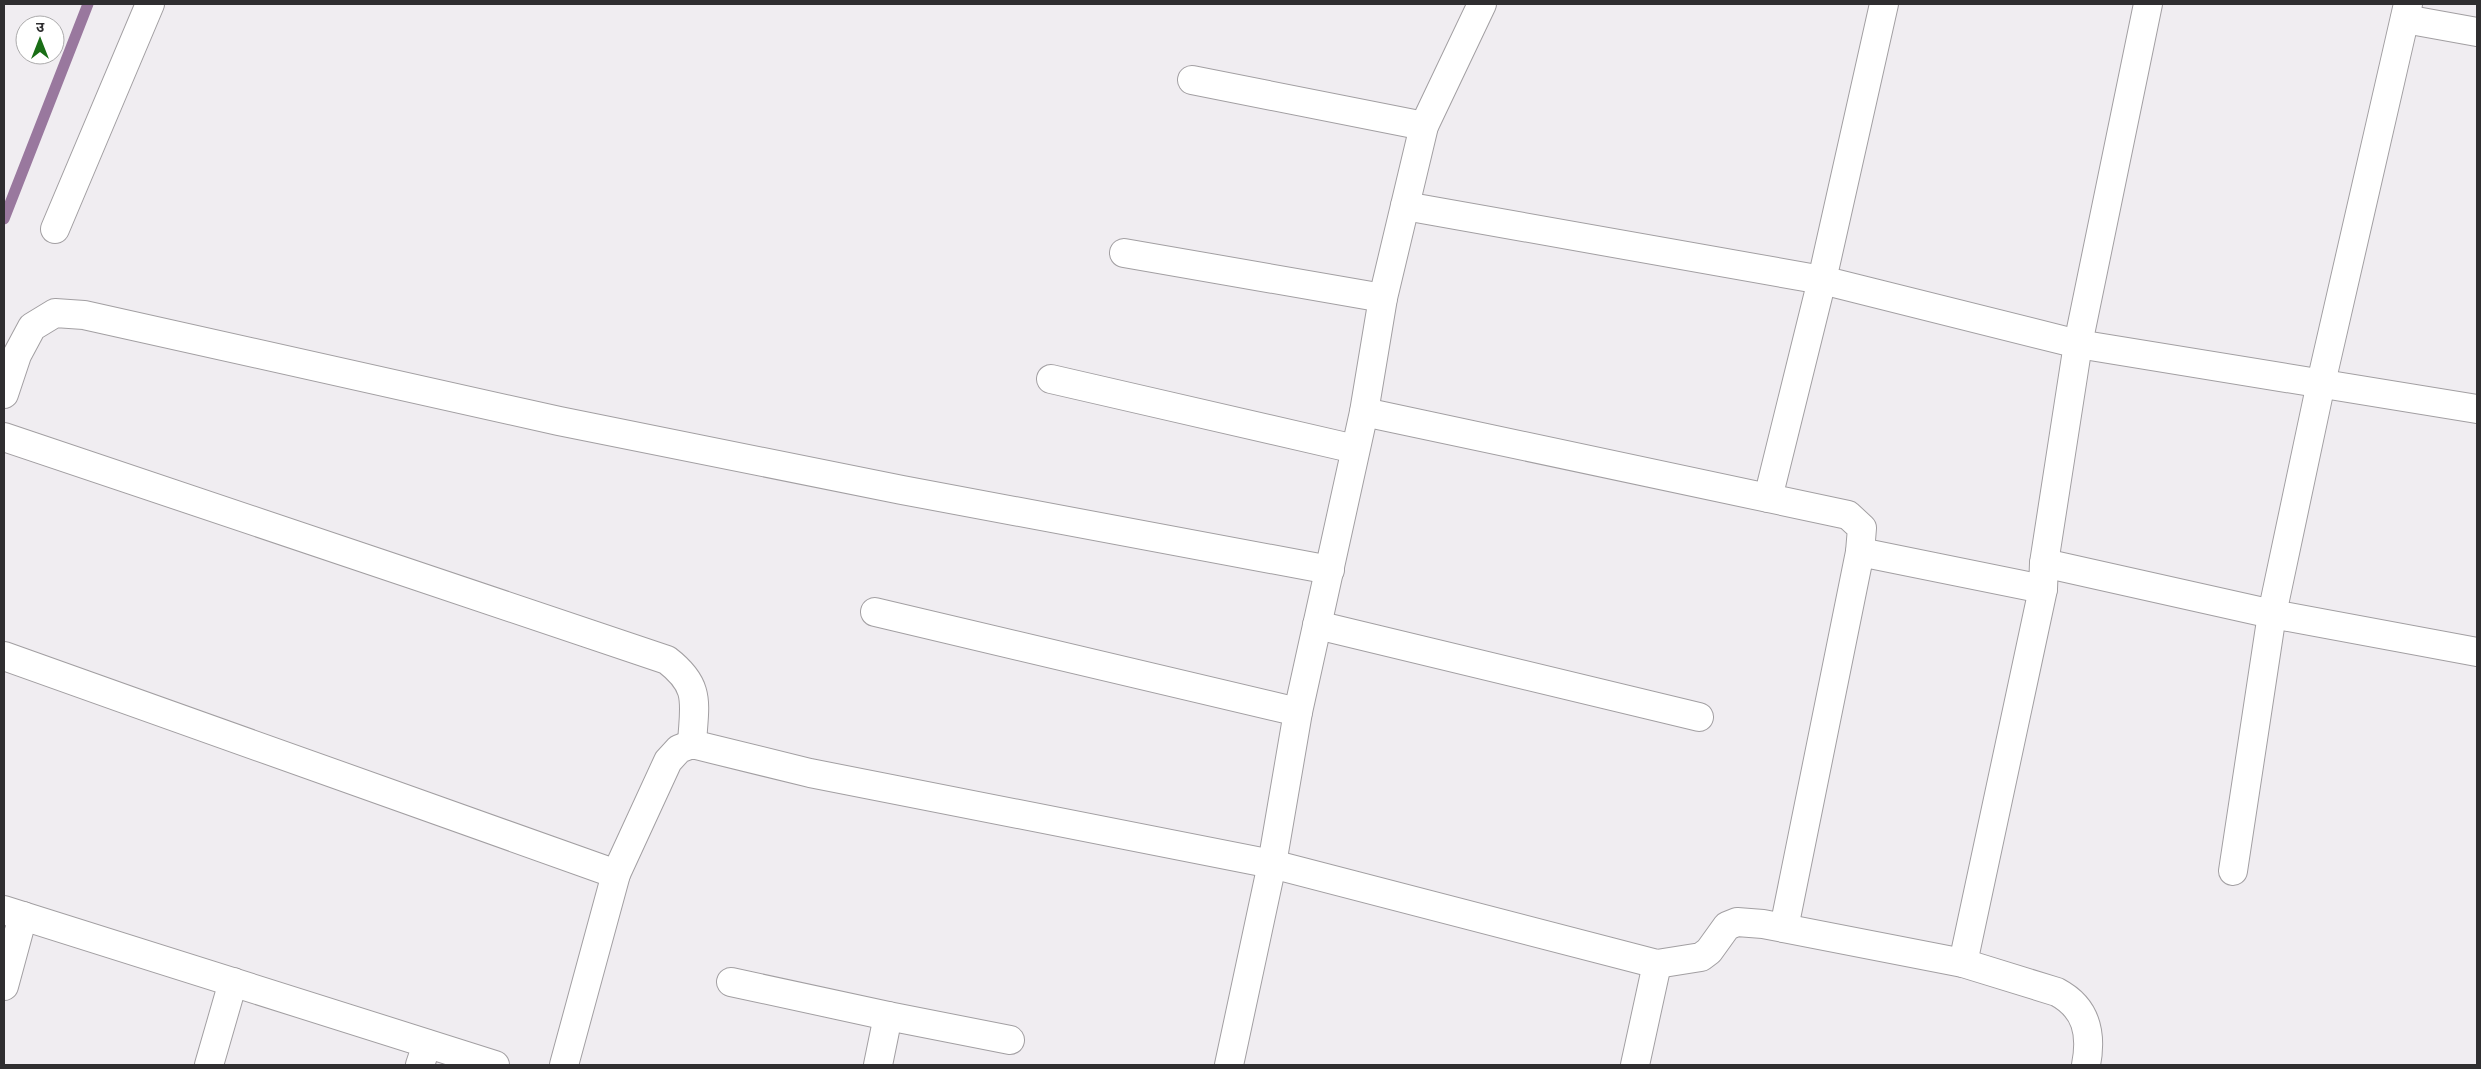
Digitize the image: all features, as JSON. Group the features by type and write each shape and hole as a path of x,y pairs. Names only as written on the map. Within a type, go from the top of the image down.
{"street":[{"path":"55,229 150,4"},
{"path":"1229,1065 1272,864 1298,712 1364,412 1383,298 1424,126 1482,4"},
{"path":"1768,498 1822,280 1884,4"},
{"path":"1963,964 2044,576 2078,344 2148,4"},
{"path":"2233,870 2272,614 2321,383 2406,11 2477,32"},
{"path":"1192,80 1424,126"},
{"path":"1405,206 1822,280 2078,344 2477,409"},
{"path":"1124,253 1383,298"},
{"path":"4,394 17,355 32,327 55,313 84,315 559,421 902,490 1330,570"},
{"path":"1051,378 1355,449"},
{"path":"1364,412 1848,516 1862,528 1860,552 1784,928"},
{"path":"4,437 667,660 683,672 691,683 694,699 692,744"},
{"path":"1860,552 2044,576 2272,614 2477,652"},
{"path":"875,612 1298,712"},
{"path":"1317,625 1699,716"},
{"path":"4,656 616,874"},
{"path":"564,1065 616,874 668,760 679,749 692,744 810,773 1272,864 1657,964 1701,957 1709,951 1728,926 1737,922 1784,928 1963,964 2057,992 2070,999 2080,1012 2089,1031 2086,1065"},
{"path":"4,986 14,913 233,982 423,1054 496,1065"},
{"path":"1635,1065 1657,964"},
{"path":"209,1065 233,982"},
{"path":"731,982 1010,1040"},
{"path":"878,1065 888,1016"}],"waterway":[{"path":"4,219 88,4"}]}
